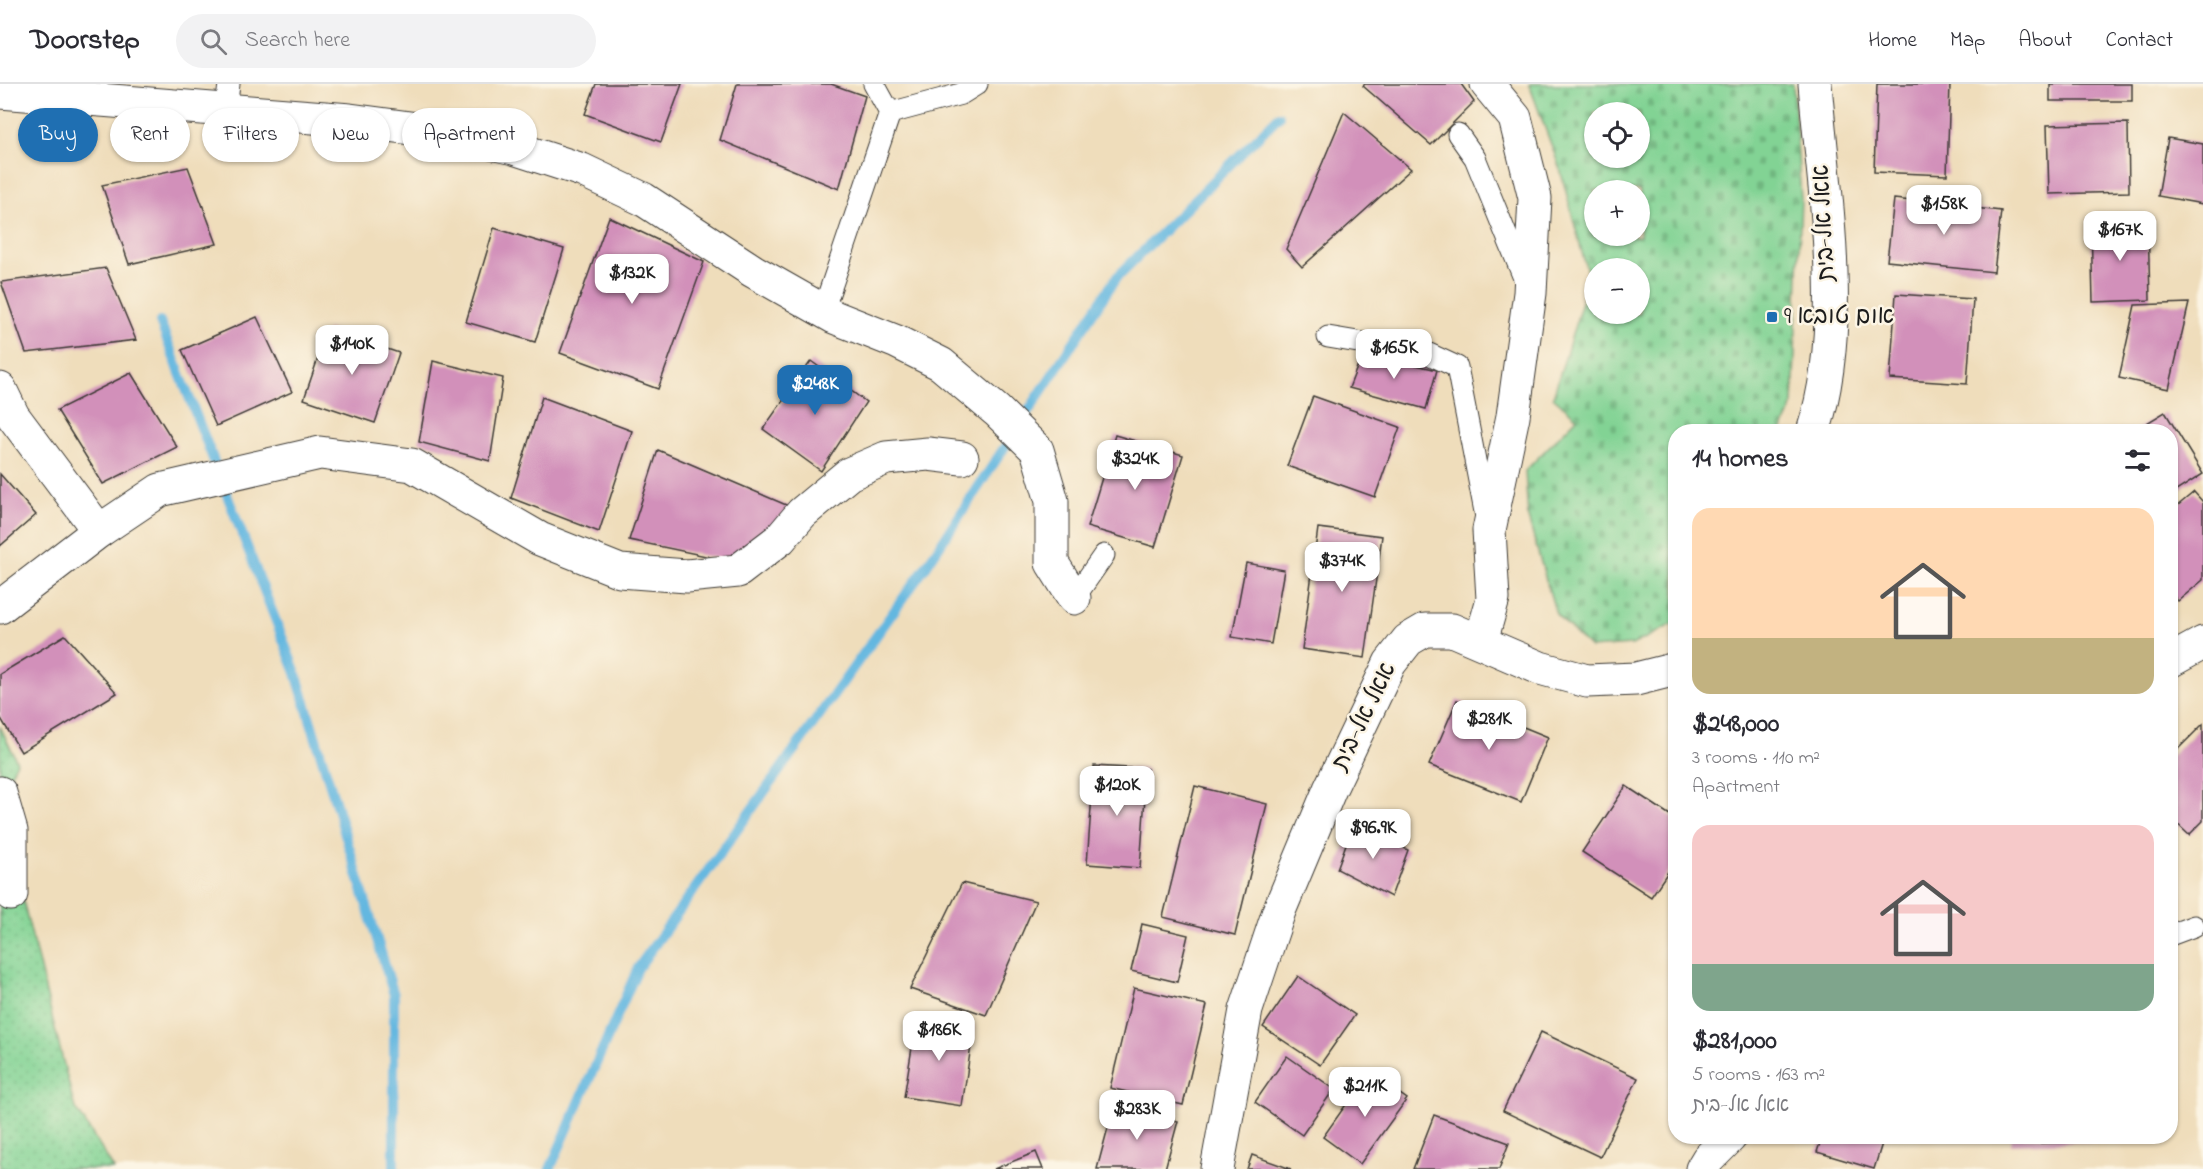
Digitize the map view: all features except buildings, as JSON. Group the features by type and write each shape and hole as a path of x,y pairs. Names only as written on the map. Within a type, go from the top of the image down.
{"street":[{"path":"1481,641 1493,599 1489,530 1513,416 1530,293 1535,198 1515,118 1487,84"},
{"name":"אאל אל-בית","path":"1815,84 1827,214 1831,330 1816,424"},
{"path":"0,92 228,97 350,120 440,132 514,148 582,170 643,199 753,271 823,311 941,364 998,411 1037,450 1052,501 1052,563 1074,598"},
{"path":"0,389 13,416 99,531"},
{"path":"0,607 99,531 160,490 320,453 412,465 540,539 620,571 687,576 738,571 780,539 802,513 849,474 886,458 928,454 962,458"},
{"name":"אאל אל-בית","path":"1217,1169 1246,1010 1279,911 1330,789 1390,663 1408,640 1425,630 1452,630 1540,668 1587,681 1636,680 1668,671"},
{"path":"2178,657 2203,643"},
{"path":"0,793 10,831 11,894"},
{"path":"1702,1169 1708,1159 1723,1144"}],"lane":[{"path":"823,311 890,113 874,84"},
{"path":"890,113 961,94 977,84"},
{"path":"1458,134 1475,158 1530,293"},
{"path":"1328,337 1429,354 1457,367 1489,530"},
{"path":"1074,598 1104,555"},
{"path":"2178,932 2193,926"}],"green space":[{"path":"1529,84 1793,84 1801,199 1793,404 1785,424 1668,424 1668,627 1632,645 1590,648 1556,614 1528,518 1525,471 1577,418 1553,397 1584,295 1584,324 1650,324 1650,258 1584,258 1584,260 1560,169"},
{"path":"0,726 17,762 0,795"},
{"path":"0,808 74,1105 114,1169 0,1169"}],"waterway":[{"path":"550,1169 638,968 927,565 1116,278 1279,116"},
{"path":"160,322 296,673 394,995 394,1169"}],"place":[{"name":"אום טובא 9","path":"1772,317"}]}
